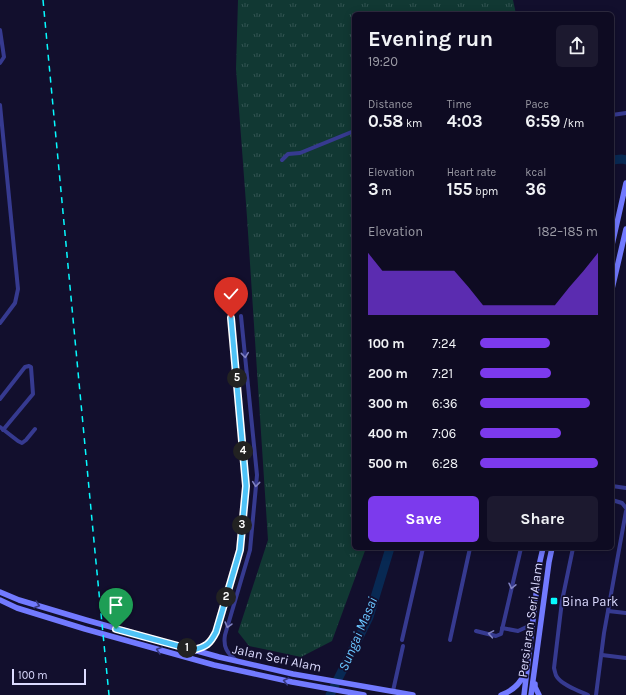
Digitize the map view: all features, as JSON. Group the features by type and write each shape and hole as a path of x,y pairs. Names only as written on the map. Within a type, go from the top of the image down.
{"main road":[{"path":"614,236 626,183"},
{"path":"614,280 626,229"},
{"name":"Persiaran Seri Alam","path":"524,695 543,550"},
{"name":"Persiaran Seri Alam","path":"531,695 552,550"},
{"name":"Jalan Seri Alam","path":"0,592 19,600 116,629 237,661 293,674 413,695"},
{"name":"Jalan Seri Alam","path":"0,600 18,608 85,629 214,665 364,695"},
{"path":"501,695 517,686 522,680 528,666"},
{"path":"535,668 535,687 539,695"}],"street":[{"path":"0,30 4,57 0,63"},
{"path":"0,105 18,289 15,303 0,323"},
{"path":"614,115 626,113"},
{"path":"282,160 288,154 300,153 352,132"},
{"path":"237,661 227,652 224,644 225,635 250,550 257,475 241,316"},
{"path":"193,650 203,648 211,642 216,632 240,550 246,486 231,318"},
{"path":"0,399 25,367 31,367 33,394 2,428 18,441 22,442 26,440 35,429"},
{"path":"614,486 626,488"},
{"path":"614,500 620,502 625,506"},
{"path":"596,695 608,611 626,511"},
{"path":"402,640 423,550"},
{"path":"450,640 470,550"},
{"path":"476,631 496,636 501,634 521,550"},
{"path":"573,550 562,608 554,668 556,676 559,680 573,689 588,695"},
{"path":"608,611 626,612"},
{"path":"502,628 518,631 533,624"},
{"path":"393,691 403,646"},
{"path":"602,655 626,658"}],"green space":[{"path":"238,0 513,0 516,12 352,12 352,550 365,550 332,641 301,657 249,646 238,632 268,540 236,69"}],"waterway":[{"name":"Sungai Masai","path":"614,160 626,160"},
{"name":"Sungai Masai","path":"330,695 369,617 389,550"}],"railway":[{"path":"43,0 109,695"}],"place":[{"name":"Bina Park","path":"554,601"}],"route":[{"path":"116,629 193,650 203,648 211,642 216,632 240,550 246,486 231,318"}]}
